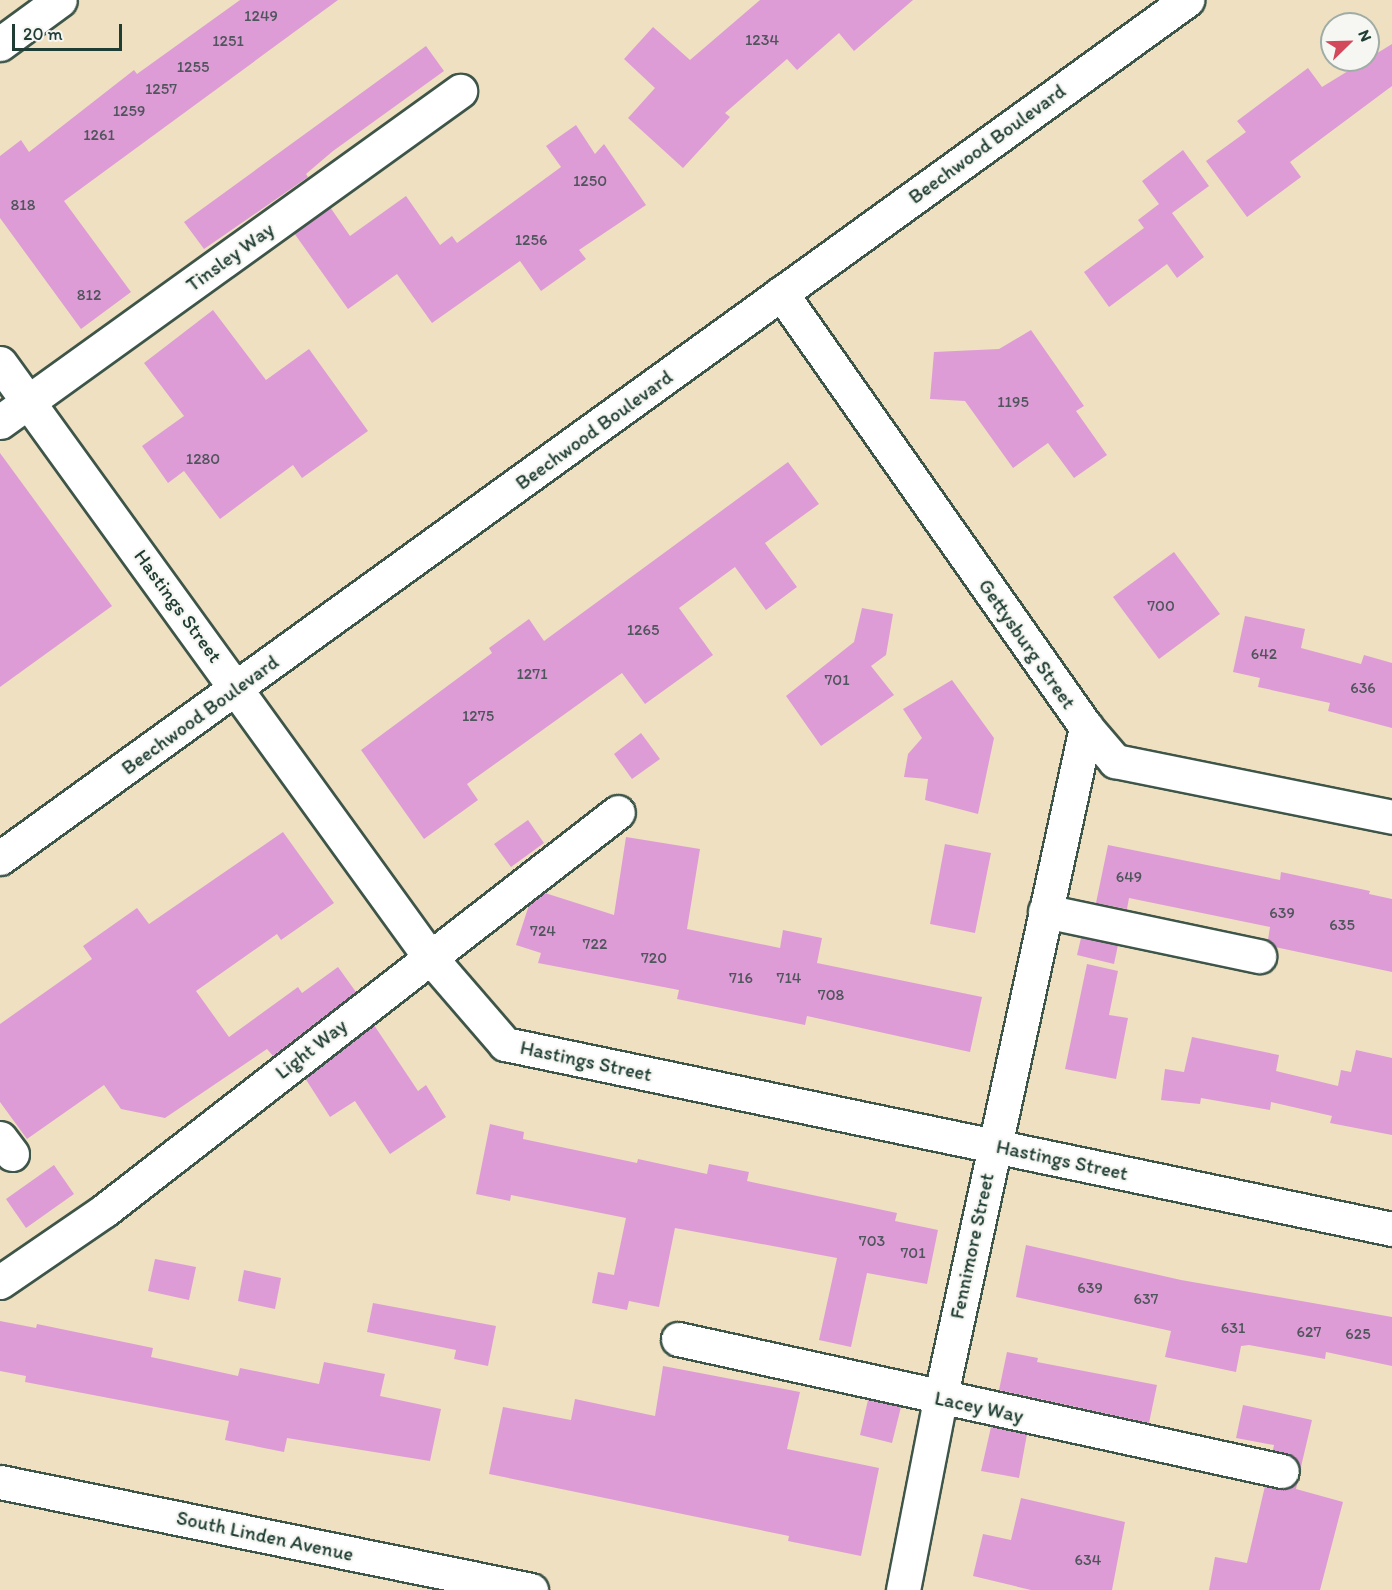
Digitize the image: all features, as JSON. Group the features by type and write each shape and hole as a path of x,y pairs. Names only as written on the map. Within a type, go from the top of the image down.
{"street":[{"path":"0,44 60,0"},
{"name":"Beechwood Boulevard","path":"0,858 238,689 1186,0"},
{"name":"Tinsley Way","path":"0,422 460,91"},
{"name":"Gettysburg Street","path":"781,293 1086,727 1115,760 1392,818"},
{"name":"Hastings Street","path":"0,363 429,956 505,1044 1392,1229"},
{"name":"Fennimore Street","path":"903,1590 940,1399 1086,727"},
{"name":"Light Way","path":"0,1282 105,1210 429,956 618,812"},
{"path":"1045,911 1259,956"},
{"name":"Lacey Way","path":"678,1339 940,1399 1282,1471"},
{"name":"South Linden Avenue","path":"0,1482 531,1590"}],"building":[{"path":"240,0 338,0 64,201 131,292 81,329 0,218 0,156 21,140 29,152 134,70 137,74"},
{"path":"760,0 913,0 854,51 839,33 797,70 787,59 725,113 730,117 683,168 628,118 655,88 624,59 653,27 690,60"},
{"path":"1392,44 1392,86 1290,162 1301,177 1247,217 1206,161 1246,132 1237,121 1308,68 1322,87 1346,72 1380,72 1380,51"},
{"path":"426,46 444,71 333,151 306,174 308,177 204,249 184,222"},
{"path":"576,125 595,154 604,144 646,205 579,250 586,259 541,291 520,261 432,323 397,274 348,309 294,233 330,207 350,236 406,196 440,245 452,236 457,243 561,167 546,146"},
{"path":"1183,150 1209,186 1172,213 1204,257 1177,278 1167,264 1109,307 1084,272 1144,228 1138,220 1159,204 1142,181"},
{"path":"213,310 266,380 309,349 368,431 302,478 293,465 220,519 184,471 168,483 142,446 184,416 144,363"},
{"path":"1031,330 1084,406 1076,411 1107,455 1074,478 1048,443 1013,468 965,401 930,399 934,352 999,349"},
{"path":"0,453 112,606 0,687"},
{"path":"788,462 819,504 765,543 797,587 766,610 735,567 679,608 713,655 645,704 622,673 467,784 478,800 424,839 361,750 492,653 489,648 529,619 544,641"},
{"path":"1174,552 1220,614 1159,659 1113,597"},
{"path":"862,608 893,614 886,655 871,666 894,695 821,746 786,696 854,642"},
{"path":"1245,616 1305,629 1301,648 1361,664 1364,655 1392,663 1392,728 1328,711 1330,703 1258,687 1260,678 1233,672"},
{"path":"952,680 994,738 978,814 925,800 928,779 904,777 908,754 922,738 903,709"},
{"path":"641,733 660,759 632,779 614,754"},
{"path":"528,820 544,843 511,867 494,844"},
{"path":"283,832 334,903 281,940 277,934 196,991 229,1037 298,987 302,993 338,967 356,992 273,1056 267,1049 165,1118 121,1109 104,1085 27,1139 0,1102 0,1024 92,959 83,946 137,908 149,924"},
{"path":"626,837 700,849 687,929 780,948 783,930 822,938 817,963 982,997 970,1052 807,1016 805,1025 677,999 679,990 538,963 541,953 516,945 529,905 545,893 614,915"},
{"path":"945,844 991,853 975,933 930,924"},
{"path":"1108,845 1280,880 1281,872 1370,891 1369,894 1392,899 1392,972 1275,947 1268,940 1270,927 1129,898 1127,909 1096,903"},
{"path":"1081,938 1118,945 1114,964 1077,955"},
{"path":"1087,964 1118,971 1109,1015 1128,1018 1116,1079 1065,1069"},
{"path":"374,1025 418,1091 426,1085 446,1117 390,1154 355,1101 330,1117 305,1078"},
{"path":"1192,1037 1279,1055 1276,1071 1338,1086 1341,1070 1351,1072 1356,1050 1392,1058 1392,1135 1330,1123 1332,1116 1271,1102 1270,1110 1201,1098 1200,1104 1161,1100 1165,1069 1184,1072"},
{"path":"490,1124 524,1132 523,1139 637,1163 638,1159 707,1174 709,1164 749,1172 747,1181 897,1213 895,1221 938,1230 927,1284 867,1273 851,1347 819,1340 837,1258 675,1228 659,1307 629,1301 627,1310 592,1303 598,1272 614,1275 626,1218 511,1195 510,1201 476,1194"},
{"path":"54,1165 74,1194 26,1228 6,1199"},
{"path":"1026,1245 1181,1280 1392,1317 1392,1366 1326,1352 1325,1359 1249,1345 1241,1346 1236,1372 1165,1357 1171,1331 1016,1297"},
{"path":"155,1259 196,1267 189,1300 148,1291"},
{"path":"244,1270 281,1278 275,1309 238,1301"},
{"path":"373,1303 496,1326 488,1366 454,1359 456,1350 367,1332"},
{"path":"0,1321 36,1328 37,1324 153,1348 151,1357 238,1376 240,1368 319,1384 324,1362 385,1374 380,1396 441,1409 430,1461 287,1438 284,1452 225,1440 229,1421 25,1382 26,1376 0,1371"},
{"path":"1007,1352 1038,1358 1037,1362 1157,1385 1149,1423 999,1390"},
{"path":"663,1366 800,1392 787,1449 879,1468 861,1556 788,1541 789,1536 489,1474 503,1407 571,1420 575,1399 655,1416"},
{"path":"868,1400 901,1407 892,1443 860,1435"},
{"path":"1243,1405 1312,1420 1300,1471 1295,1458 1273,1450 1274,1445 1236,1438"},
{"path":"991,1427 1027,1434 1019,1478 981,1471"},
{"path":"1298,1479 1296,1489 1343,1502 1320,1590 1209,1590 1215,1557 1247,1563 1265,1486 1287,1489"},
{"path":"1021,1498 1125,1522 1112,1590 1031,1590 973,1576 983,1534 1011,1540"}]}
